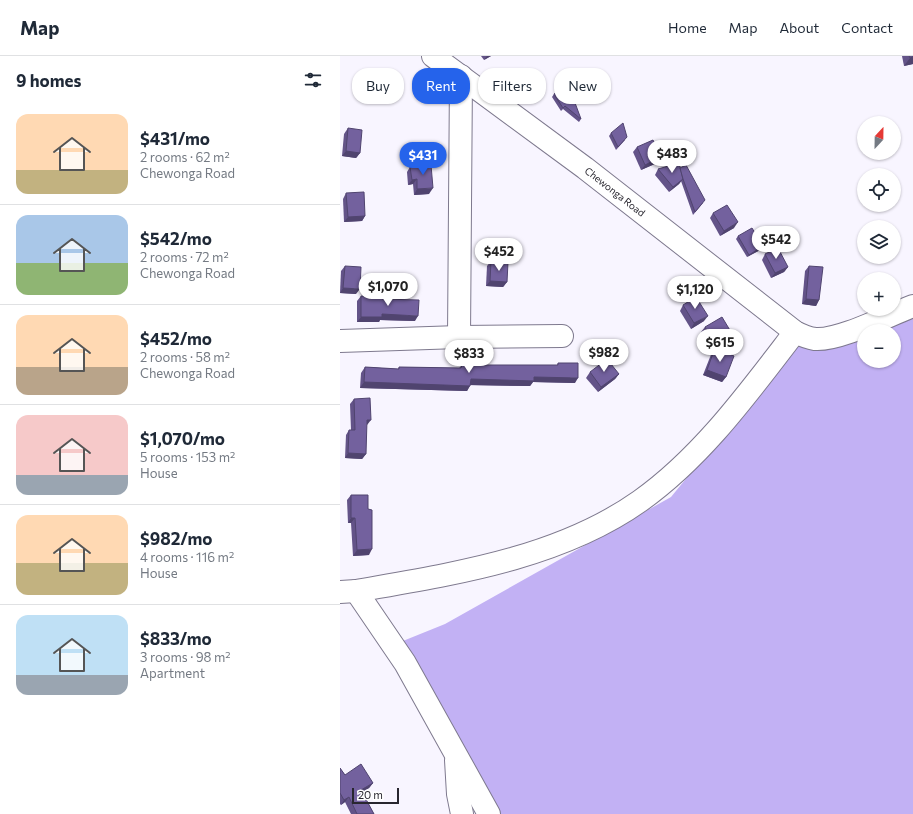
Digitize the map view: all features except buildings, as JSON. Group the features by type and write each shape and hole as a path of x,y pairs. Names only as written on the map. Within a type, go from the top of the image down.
{"street":[{"name":"Chewonga Road","path":"432,56 449,68"},
{"name":"Chewonga Road","path":"470,83 585,168 795,332 810,338 825,339 913,306"},
{"path":"459,337 461,104"},
{"path":"489,814 405,663 348,592 463,572 488,566 560,543 615,516 640,501 681,467 743,398 795,332"},
{"path":"340,341 459,337 562,336"},
{"path":"456,755 458,794 462,814"}],"shaded area":[{"path":"913,306 913,814 490,814 388,647 445,624 671,497 793,348 857,326 857,368 901,368 901,324 862,324 884,316 901,316 901,310"}]}
